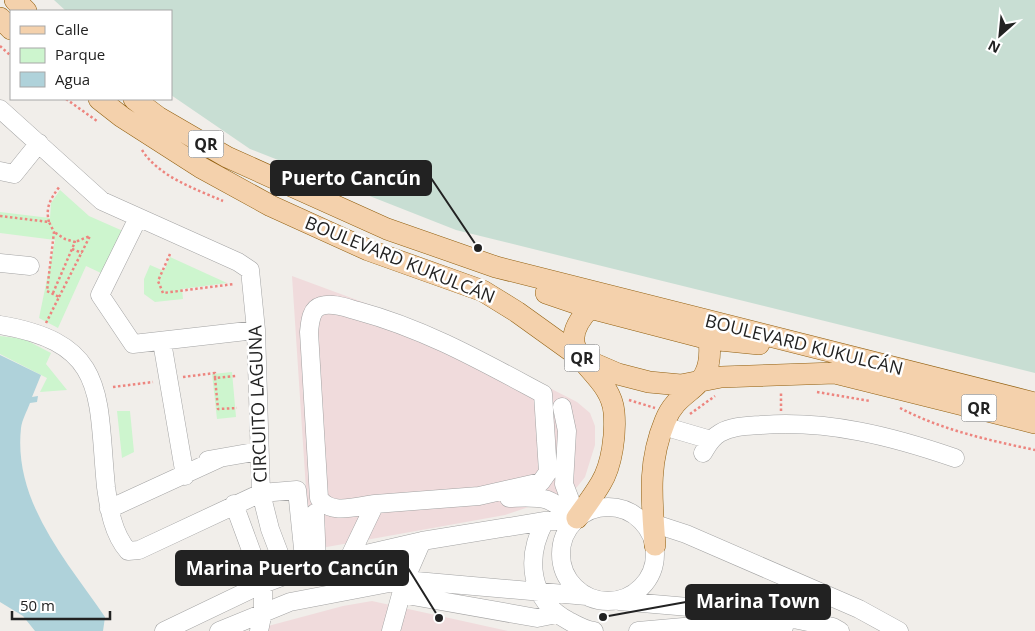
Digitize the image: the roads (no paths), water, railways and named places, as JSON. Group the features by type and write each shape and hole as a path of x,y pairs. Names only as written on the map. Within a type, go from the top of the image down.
{"main road":[{"path":"15,0 25,10"},
{"path":"0,18 10,28"},
{"name":"BOULEVARD KUKULCÁN","path":"100,100 200,167 271,206 368,250 483,291 517,312 581,358 618,374 649,382 680,385 721,377 835,373 1035,423"},
{"name":"BOULEVARD KUKULCÁN","path":"135,100 158,117 251,168 387,229 496,267 1035,403"},
{"path":"496,267 521,284 590,308 710,339 768,345 797,343"},
{"path":"576,519 602,482 613,445 614,412 610,395 581,358 574,347 572,336 578,320 590,308"},
{"path":"655,545 647,522 655,449 669,412 702,381 711,360 710,339"}],"street":[{"name":"CIRCUITO LAGUNA","path":"0,109 102,201 238,262 250,270 256,330 261,493 133,552 128,551 124,547 109,509 98,408 94,387 86,368 72,352 54,340 31,330 0,325"},
{"path":"0,171 14,174 39,143"},
{"path":"138,218 100,295 134,344 256,330"},
{"path":"0,263 30,266"},
{"path":"338,305 402,324 444,341 543,394 548,472 541,482 479,496 375,504 332,509 324,506 319,498 309,332 311,317 315,309 321,306 338,305"},
{"path":"162,342 184,470"},
{"path":"562,407 567,431 564,484 576,519"},
{"path":"663,426 707,446 721,432 738,427 820,424 852,429 927,448 955,458"},
{"path":"109,509 184,470 220,458 259,451"},
{"path":"287,574 270,529 261,493 297,490 311,566"},
{"path":"479,496 489,498 544,497 554,501 576,519"},
{"path":"234,504 263,583 263,612 259,631"},
{"path":"350,556 375,504"},
{"path":"586,596 574,587 566,575 561,561 562,546 566,532 576,519 588,511 601,507 614,507 627,511 647,522 686,534 859,609 899,631"},
{"path":"311,566 315,513"},
{"path":"164,631 263,583 311,566 422,541 545,521 576,519"},
{"path":"545,521 537,538 533,556 532,569 538,592 557,614 585,630 594,631"},
{"path":"391,631 403,587 422,541"},
{"path":"618,601 632,596 644,586 652,574 656,560 655,545"},
{"path":"403,587 537,618 557,614"},
{"path":"219,631 290,602 403,587 538,592 586,596 602,601 769,614 837,629"},
{"path":"638,631 729,623 837,629"}],"water":[{"path":"0,355 41,375 32,397 38,396 37,402 30,403 21,428 21,455 25,481 34,506 46,529 105,617 103,631 35,631 23,616 0,602"}],"place":[{"name":"Puerto Cancún","path":"478,248"},
{"name":"Marina Town","path":"603,617"},
{"name":"Marina Puerto Cancún","path":"439,618"}]}
